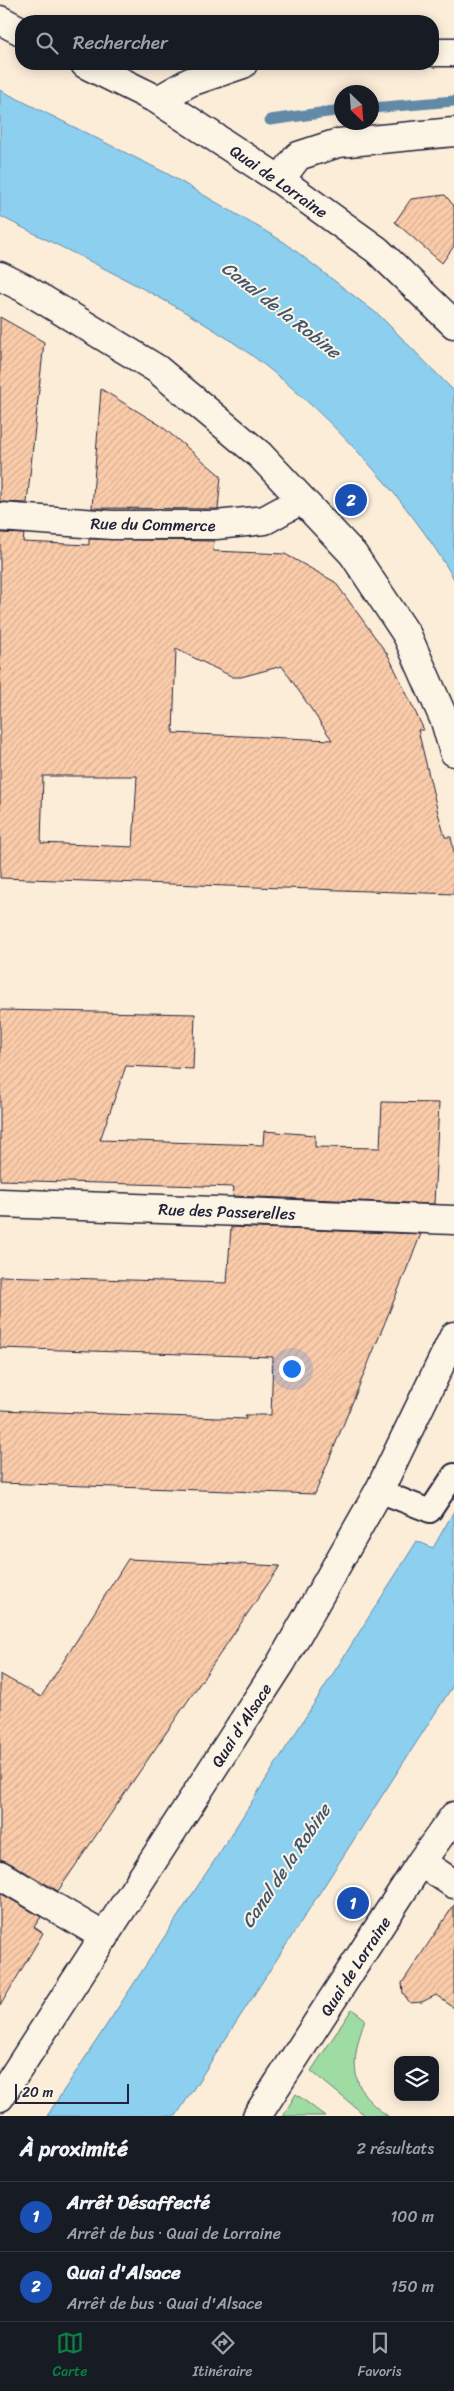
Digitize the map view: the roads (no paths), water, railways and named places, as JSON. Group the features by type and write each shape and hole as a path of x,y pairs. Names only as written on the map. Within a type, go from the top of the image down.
{"street":[{"path":"0,20 15,28"},
{"path":"439,52 454,52"},
{"name":"Quai de Lorraine","path":"97,70 158,100 280,180 377,250 454,324"},
{"path":"158,100 190,82 225,70"},
{"path":"280,180 298,156 338,143 454,132"},
{"path":"0,276 24,288 157,370 260,455 352,554 407,635 444,721 454,752"},
{"name":"Rue du Commerce","path":"0,517 112,524 216,525 265,520 301,500"},
{"name":"Rue des Passerelles","path":"0,1203 454,1220"},
{"name":"Quai d'Alsace","path":"0,2097 281,1663 379,1491 454,1336"},
{"name":"Quai de Lorraine","path":"257,2116 421,1862 454,1816"},
{"path":"421,1862 454,1884"},
{"path":"0,1875 105,1937"}],"lane":[{"path":"379,1491 430,1511 454,1474"}],"water":[{"name":"Canal de la Robine","path":"0,90 166,173 284,242 380,316 454,391 454,579 412,516 360,454 302,396 272,371 243,349 184,312 123,278 0,216"},
{"name":"Canal de la Robine","path":"454,1511 454,1684 176,2116 47,2116 220,1852 417,1541 433,1548"}],"waterway":[{"path":"379,107 454,101"},
{"path":"270,120 334,111"}],"place":[{"name":"Quai d'Alsace","path":"351,500"},
{"name":"Arrêt Désaffecté","path":"353,1903"}]}
